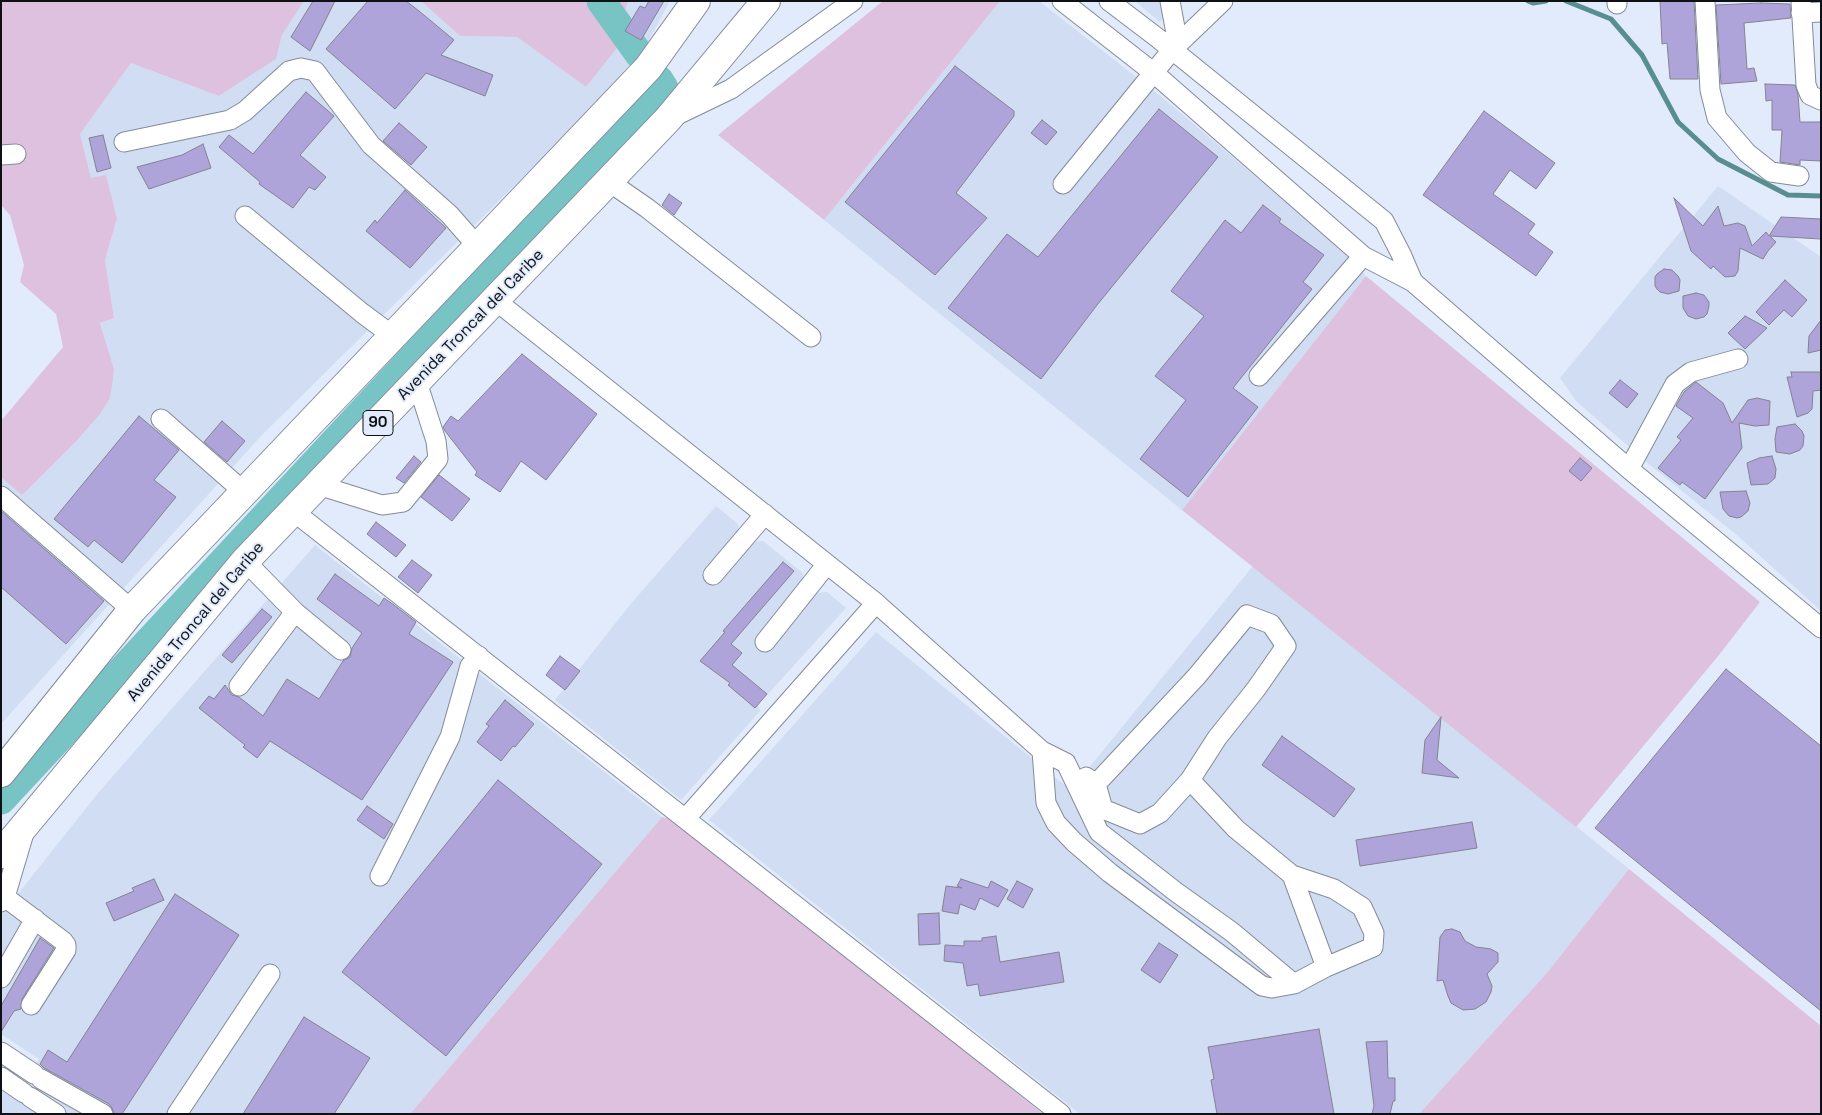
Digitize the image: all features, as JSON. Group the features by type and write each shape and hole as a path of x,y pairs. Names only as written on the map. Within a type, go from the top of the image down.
{"highway":[{"path":"1,773 132,610 648,68 696,1"},
{"name":"Avenida Troncal del Caribe","path":"1,854 245,561 668,119 766,1"}],"street":[{"path":"668,119 731,88 853,1"},
{"path":"1062,1 1154,73 1363,256 1413,282 1629,469 1821,628"},
{"path":"1109,1 1175,47 1384,221 1413,282"},
{"path":"1170,1 1175,47"},
{"path":"1063,184 1175,47 1223,1"},
{"path":"1705,1 1710,90 1717,118 1746,153 1771,172 1799,176"},
{"path":"1816,97 1806,85 1801,7 1821,12"},
{"path":"124,142 230,120 245,111 289,70 301,68 315,71 371,145 449,214 478,246"},
{"path":"608,181 647,208 811,336"},
{"path":"245,216 362,313 393,336"},
{"path":"1259,376 1363,256"},
{"path":"495,300 876,603 1042,751 1066,763 1096,784 1103,809 1140,824 1160,813 1190,780 1217,738 1256,689 1286,646 1271,624 1247,615 1197,676 1096,784"},
{"path":"1629,469 1675,384 1691,372 1738,359"},
{"path":"318,485 382,504 403,502 438,459 436,441 417,382"},
{"path":"161,419 244,492"},
{"path":"1,496 132,610"},
{"path":"294,511 1061,1114"},
{"path":"713,575 765,514"},
{"path":"245,561 295,612 341,650"},
{"path":"765,642 827,564"},
{"path":"686,818 876,603"},
{"path":"239,686 295,612"},
{"path":"380,876 450,738 470,666 479,656"},
{"path":"1042,751 1046,803 1056,823 1074,842 1110,873 1262,986 1272,988 1294,984 1326,967 1374,947 1374,933 1362,906 1334,889 1292,875 1236,829 1190,780"},
{"path":"1066,763 1099,832 1176,892 1232,932 1294,984"},
{"path":"26,825 3,900 35,919 63,941 66,950 31,1005"},
{"path":"1292,875 1326,967"},
{"path":"1,978 35,919"},
{"path":"177,1114 270,974"},
{"path":"1,1052 103,1114"},
{"path":"1,1077 56,1114"}],"shaded area":[{"path":"1,1 304,1 282,35 276,59 219,96 131,63 80,134 91,178 106,175 117,218 105,260 114,318 100,323 114,369 113,380 110,398 100,414 22,495 1,477 1,421 63,347 56,314 20,282 24,265 10,215 1,205"},
{"path":"304,1 421,1 460,36 517,37 586,87 621,43 628,1 670,1 648,42 601,100 261,436 1,724 1,477 22,494 110,398 113,380 114,369 100,323 114,318 105,260 117,217 106,176 91,178 80,134 131,63 219,96 276,59 282,35"},
{"path":"421,1 628,1 621,43 586,87 517,37 460,36"},
{"path":"883,1 1000,1 824,220 718,135"},
{"path":"1000,1 1039,1 1163,98 1347,254 1366,276 1182,510 824,220"},
{"path":"1135,1 1176,1 1160,22"},
{"path":"1718,186 1821,257 1821,611 1738,536 1651,466 1576,401 1560,378"},
{"path":"1366,276 1760,602 1719,655 1576,827 1182,510"},
{"path":"716,506 738,524 739,534 752,542 763,541 803,573 803,584 816,593 827,592 846,608 758,705 760,711 681,800 555,700 629,606"},
{"path":"315,545 662,817 410,1114 1,1114 1,1084 18,1094 39,1059 1,1034 1,915 99,792"},
{"path":"1253,566 1629,869 1546,974 1419,1114 1080,1114 709,820 876,632 1071,790"},
{"path":"662,817 681,822 1043,1114 410,1114"},
{"path":"1629,869 1821,1026 1821,1114 1419,1114 1546,974"}],"building":[{"path":"313,1 335,1 310,51 291,37"},
{"path":"368,1 406,1 419,11 454,40 441,55 493,75 485,96 426,73 395,109 326,49"},
{"path":"649,1 664,1 641,40 625,31 640,6 645,8"},
{"path":"1660,1 1694,1 1698,79 1670,79 1667,43 1662,44"},
{"path":"1790,4 1791,18 1744,23 1747,69 1754,68 1757,81 1721,84 1716,5"},
{"path":"955,66 1014,111 1014,116 956,193 987,218 935,275 845,202"},
{"path":"1765,84 1795,85 1798,94 1800,122 1821,122 1821,161 1800,160 1800,165 1780,162 1782,130 1772,130 1772,100 1766,101"},
{"path":"306,92 334,116 300,155 326,177 315,190 309,187 293,208 259,184 260,182 219,147 229,135 253,154"},
{"path":"1159,109 1218,157 1097,305 1041,379 948,308 1007,234 1038,257"},
{"path":"1484,111 1555,163 1536,189 1510,170 1493,194 1535,224 1528,234 1553,252 1536,276 1423,195"},
{"path":"1042,120 1057,132 1046,145 1031,133"},
{"path":"399,123 427,147 411,165 383,141"},
{"path":"103,135 111,168 97,172 89,138"},
{"path":"203,144 211,168 149,189 137,167 182,155"},
{"path":"405,190 446,228 410,268 366,231 375,220 377,223"},
{"path":"669,194 682,203 674,215 662,205"},
{"path":"1674,198 1703,226 1718,206 1724,226 1738,223 1745,226 1752,246 1766,232 1769,236 1781,217 1821,219 1821,239 1770,236 1776,242 1763,259 1740,248 1738,271 1735,276 1725,277 1713,266 1711,269 1691,251"},
{"path":"1263,205 1281,219 1279,222 1324,255 1303,282 1312,289 1233,388 1258,407 1188,497 1140,459 1186,400 1155,376 1204,316 1171,291 1225,220 1241,233"},
{"path":"1664,269 1672,270 1678,276 1680,280 1679,291 1668,294 1657,289 1655,277"},
{"path":"1785,280 1807,300 1792,317 1784,310 1769,325 1756,312"},
{"path":"1696,293 1704,295 1709,302 1709,306 1704,317 1696,319 1688,316 1683,308 1683,296"},
{"path":"1745,316 1767,328 1745,349 1728,333"},
{"path":"1821,320 1821,350 1808,353 1809,336"},
{"path":"522,354 597,414 546,480 521,461 500,492 475,475 477,472 443,427 451,416 458,421"},
{"path":"1791,372 1821,372 1821,390 1813,391 1812,409 1808,413 1797,417 1787,377 1792,377"},
{"path":"1620,380 1638,394 1627,408 1609,393"},
{"path":"1696,382 1723,403 1732,423 1748,400 1757,398 1770,401 1769,425 1755,426 1739,423 1742,448 1705,499 1682,482 1680,485 1658,468 1681,440 1677,437 1693,418 1676,406 1684,392"},
{"path":"139,416 179,450 154,480 176,497 122,563 94,540 88,547 54,519"},
{"path":"222,421 245,441 227,462 204,442"},
{"path":"1795,424 1804,436 1803,446 1800,450 1790,454 1776,452 1775,439 1777,427"},
{"path":"414,456 421,462 404,483 396,478"},
{"path":"1772,456 1776,469 1775,478 1768,484 1751,485 1747,463 1759,458"},
{"path":"1580,458 1592,468 1581,481 1569,471"},
{"path":"439,475 470,499 452,521 421,497"},
{"path":"1746,491 1750,503 1748,511 1741,517 1729,516 1723,509 1720,492"},
{"path":"1,511 104,601 66,644 1,587"},
{"path":"376,522 406,545 396,557 367,534"},
{"path":"412,560 432,575 418,593 398,577"},
{"path":"783,562 794,571 731,644 742,653 732,665 767,694 755,708 728,685 730,683 700,661 725,632 723,631"},
{"path":"335,574 379,606 384,598 394,605 416,622 409,634 453,662 362,800 270,741 257,758 243,747 245,745 199,708 209,696 214,699 225,685 232,695 239,697 263,716 287,679 319,699 343,661 350,657 352,648 362,633 317,599"},
{"path":"262,609 272,617 232,663 222,655"},
{"path":"560,656 580,671 565,690 546,675"},
{"path":"1726,669 1821,746 1821,1011 1595,828"},
{"path":"505,700 534,724 501,761 477,742 489,726 486,724"},
{"path":"1441,717 1437,760 1459,778 1422,773 1425,740"},
{"path":"1282,736 1355,789 1334,817 1262,765"},
{"path":"498,780 602,864 446,1056 342,972"},
{"path":"367,806 393,824 384,839 357,820"},
{"path":"1472,822 1477,848 1360,866 1356,840"},
{"path":"154,879 164,900 114,921 106,903 134,891 132,888"},
{"path":"961,879 988,888 991,881 1008,890 998,907 980,898 975,910 960,904 958,914 942,911 946,886 962,888 957,886"},
{"path":"1017,881 1033,889 1023,908 1007,899"},
{"path":"175,894 239,935 122,1114 114,1114 109,1104 40,1064 48,1050 67,1062"},
{"path":"939,913 940,944 919,945 918,914"},
{"path":"1452,929 1460,932 1465,941 1476,947 1491,949 1498,953 1498,962 1487,974 1492,986 1491,992 1486,1002 1475,1009 1463,1010 1451,1003 1443,980 1437,981 1440,937 1445,930"},
{"path":"996,936 1000,962 1059,952 1064,982 980,996 978,984 967,986 963,963 944,961 945,945 964,946 964,941 982,941 982,938"},
{"path":"40,938 54,948 22,999 21,1009 14,1011 1,1032 1,1006"},
{"path":"1159,943 1178,955 1160,983 1141,970"},
{"path":"304,1017 370,1058 334,1114 243,1114"},
{"path":"1319,1029 1334,1114 1217,1114 1211,1080 1214,1079 1208,1047"},
{"path":"1387,1041 1388,1078 1395,1078 1395,1101 1393,1101 1390,1114 1372,1114 1374,1106 1366,1042"}],"waterway":[{"path":"601,1 639,54"},
{"path":"1528,1 1533,3 1546,1"},
{"path":"1566,1 1611,19 1642,55 1678,122 1718,159 1788,195 1821,196"},
{"path":"1,800 664,88 659,80"}]}
